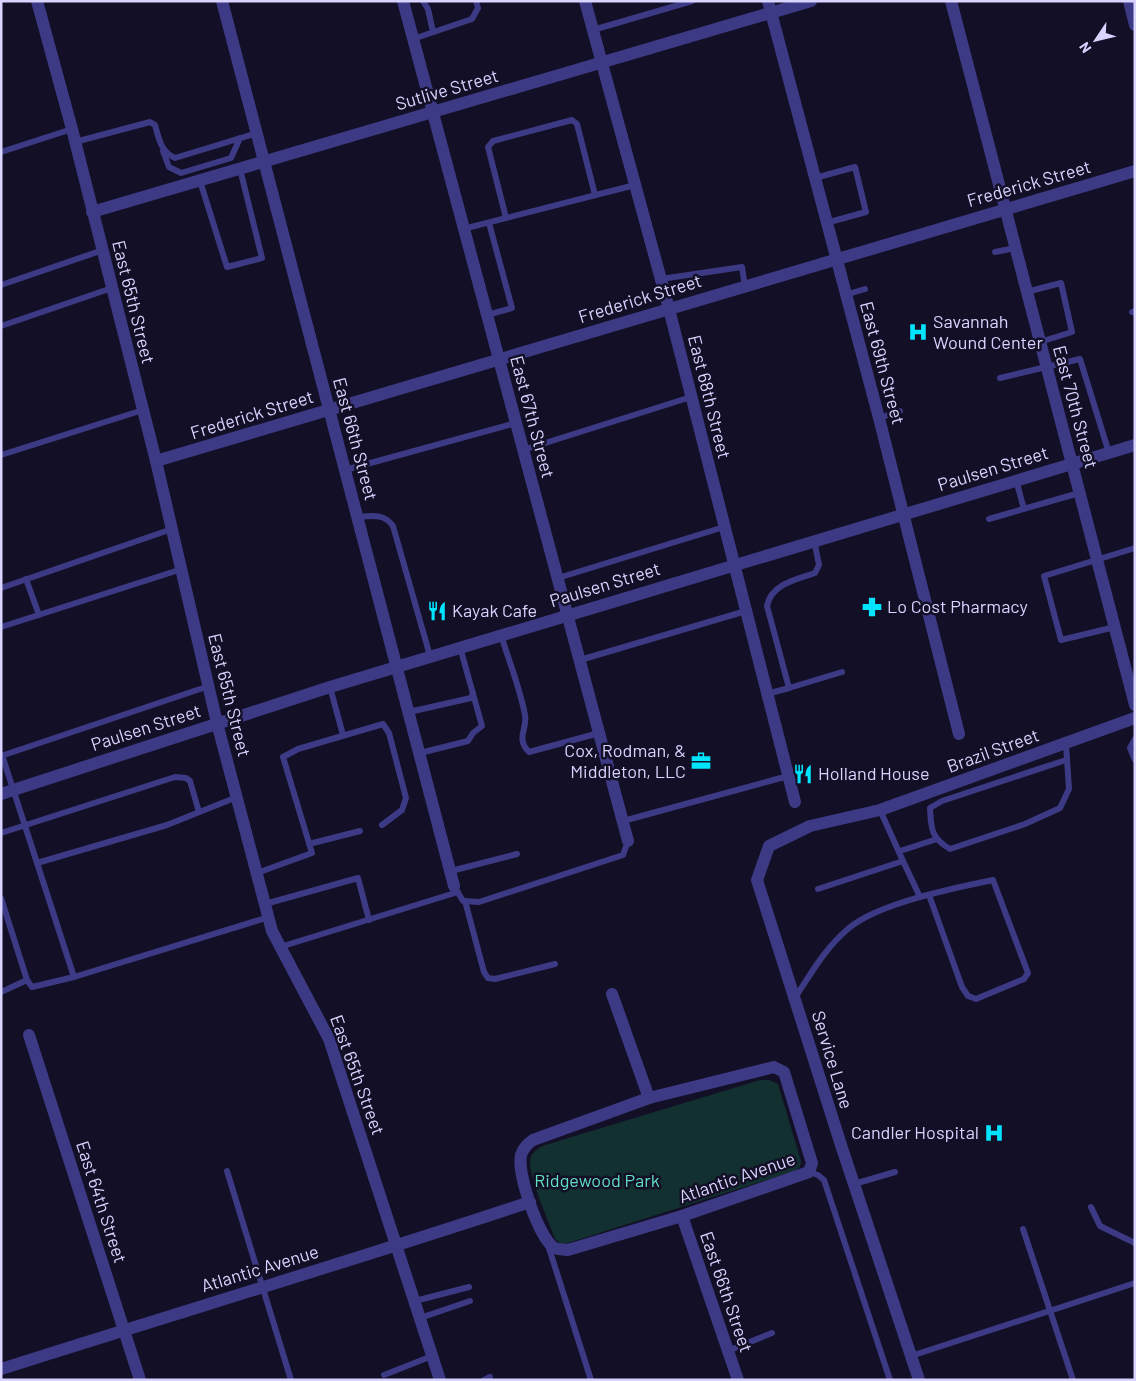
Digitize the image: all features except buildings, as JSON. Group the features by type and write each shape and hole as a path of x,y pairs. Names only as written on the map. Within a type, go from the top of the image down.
{"street":[{"name":"East 66th Street","path":"222,1 456,889"},
{"name":"East 67th Street","path":"403,1 628,841"},
{"name":"East 68th Street","path":"585,1 669,309 795,802"},
{"name":"Sutlive Street","path":"92,212 601,63 769,7 811,1"},
{"name":"East 70th Street","path":"951,1 1135,705"},
{"path":"1128,1 1135,25"},
{"name":"East 65th Street","path":"39,3 156,462 217,723 268,917 279,948 329,1039 440,1380"},
{"name":"East 69th Street","path":"769,7 879,418 959,734"},
{"name":"Frederick Street","path":"156,462 1135,171"},
{"name":"Paulsen Street","path":"7,792 397,666 1135,445"},
{"name":"Brazil Street","path":"762,865 769,846 810,826 880,810 1135,718"},
{"name":"Service Lane","path":"762,865 758,880 918,1380"},
{"path":"612,994 648,1098"},
{"name":"East 64th Street","path":"29,1036 140,1380"},
{"path":"547,1241 530,1202 521,1158 526,1145 533,1140 648,1098 774,1067 784,1072 812,1163 809,1172"},
{"name":"Atlantic Avenue","path":"547,1241 555,1248 568,1250 682,1216 809,1172"},
{"name":"Atlantic Avenue","path":"1,1369 261,1286 397,1246 530,1202"},
{"name":"East 66th Street","path":"682,1216 738,1380"}],"lane":[{"path":"423,1 428,9 433,32"},
{"path":"413,39 472,19 478,8 476,1"},
{"path":"592,30 692,1"},
{"path":"506,218 488,148 493,141 572,120 577,124 595,195"},
{"path":"75,142 150,122 155,125 169,167 181,173 231,158 240,138"},
{"path":"1,152 72,129"},
{"path":"161,145 168,155 175,158 257,133"},
{"path":"815,178 855,167 864,203 866,212 826,223"},
{"path":"200,181 226,268 262,258 240,169"},
{"path":"463,229 635,185"},
{"path":"487,315 512,308 489,223"},
{"path":"995,252 1015,248"},
{"path":"1,285 102,250"},
{"path":"661,279 742,267 745,287"},
{"path":"1026,292 1061,284 1072,332 1040,342"},
{"path":"1,326 112,288"},
{"path":"845,295 865,289"},
{"path":"1000,378 1080,359 1109,453"},
{"path":"523,450 691,397"},
{"path":"1,455 142,410"},
{"path":"879,418 900,410"},
{"path":"345,470 516,423"},
{"path":"1016,480 1024,509"},
{"path":"989,519 1079,493"},
{"path":"358,517 382,516 387,518 393,526 430,656"},
{"path":"558,578 724,527"},
{"path":"1,588 172,529"},
{"path":"789,688 767,606 769,597 775,589 816,573 819,565 814,540"},
{"path":"1115,627 1061,640 1044,576 1135,548"},
{"path":"1,627 182,569"},
{"path":"26,579 39,615"},
{"path":"580,660 746,611"},
{"path":"502,635 526,718 521,733 525,748 529,752 599,733"},
{"path":"420,753 468,741 473,733 482,726 460,647"},
{"path":"767,694 842,672"},
{"path":"74,977 25,827 7,792 2,756 209,686"},
{"path":"330,687 343,735"},
{"path":"409,712 471,698 473,694"},
{"path":"257,873 312,853 283,757 298,749 383,724 389,733 406,798 402,810 382,825"},
{"path":"1135,739 1130,748 1135,760"},
{"path":"1066,744 1069,789 1060,808 1025,824 950,849 937,839 932,830 930,808 942,801 1066,760"},
{"path":"623,821 788,776"},
{"path":"1,833 25,827 175,777 186,778 190,781 199,812"},
{"path":"37,863 167,825 237,797"},
{"path":"880,810 920,897"},
{"path":"309,844 360,831"},
{"path":"900,851 937,839"},
{"path":"465,901 479,902 623,855 628,841"},
{"path":"450,871 517,854"},
{"path":"818,889 903,862"},
{"path":"265,904 358,878 369,920"},
{"path":"795,999 827,950 850,927 879,912 920,897 993,880 1028,973 1024,979 976,999 968,996 962,987 929,895"},
{"path":"279,948 369,920 456,889 465,901 484,972 488,978 495,979 555,964"},
{"path":"1,898 27,980 32,987 74,977 268,917"},
{"path":"1,992 27,980"},
{"path":"227,1171 291,1380"},
{"path":"809,1172 818,1175 824,1180 890,1380"},
{"path":"854,1184 895,1172"},
{"path":"1090,1207 1100,1226 1135,1243"},
{"path":"1023,1229 1074,1380"},
{"path":"547,1241 591,1380"},
{"path":"911,1356 1135,1283"},
{"path":"415,1301 469,1288"},
{"path":"420,1318 470,1301"},
{"path":"728,1351 772,1333"},
{"path":"384,1375 432,1356"}],"green space":[{"name":"Ridgewood Park","path":"760,1080 769,1080 778,1084 801,1161 800,1167 795,1171 568,1243 561,1244 555,1239 533,1178 530,1161 534,1152 542,1146"}],"place":[{"name":"Savannah Wound Center","path":"918,332"},
{"name":"Lo Cost Pharmacy","path":"872,607"},
{"name":"Kayak Cafe","path":"437,611"},
{"name":"Cox, Rodman, & Middleton, LLC","path":"701,761"},
{"name":"Holland House","path":"803,774"},
{"name":"Candler Hospital","path":"994,1133"}]}
